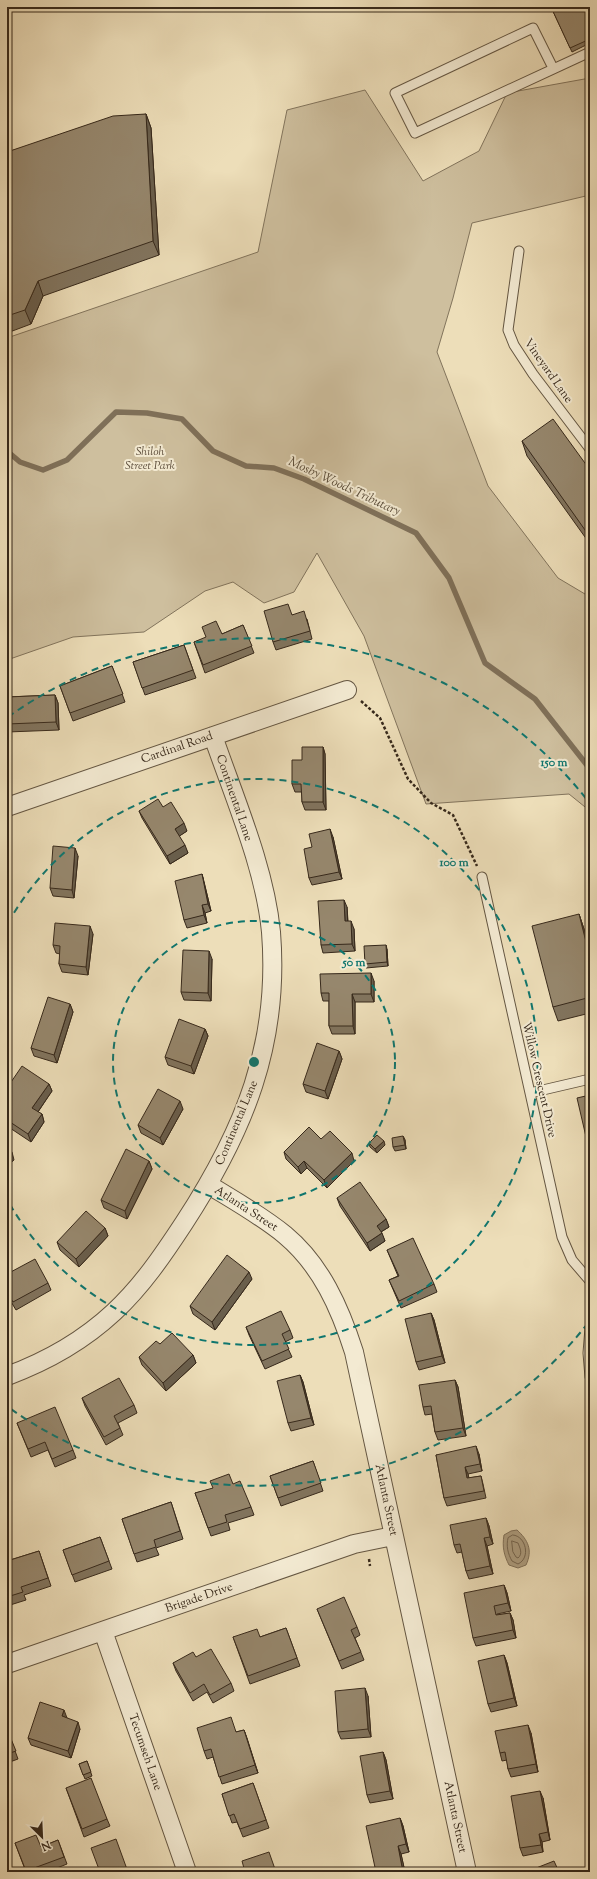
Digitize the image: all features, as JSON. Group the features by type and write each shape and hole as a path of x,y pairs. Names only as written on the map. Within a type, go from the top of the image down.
{"street":[{"name":"Cardinal Road","path":"7,807 347,690"},
{"name":"Continental Lane","path":"7,1376 49,1358 92,1331 132,1294 159,1262 209,1185 246,1106 259,1071 269,1025 273,974 270,930 263,887 213,736"},
{"name":"Atlanta Street","path":"209,1185 263,1218 286,1236 310,1260 332,1294 344,1322 354,1352 467,1872"},
{"name":"Brigade Drive","path":"7,1664 354,1544 393,1536"},
{"name":"Tecumseh Lane","path":"103,1631 187,1872"}],"lane":[{"path":"553,68 533,28 395,93 415,133 590,52"},
{"name":"Vineyard Lane","path":"520,251 508,330 514,345 533,374 590,449"},
{"name":"Willow Crescent Drive","path":"482,877 562,1237 572,1260 590,1281"},
{"path":"530,1093 590,1079"},
{"path":"590,1328 588,1353 590,1377"}],"path":[{"path":"347,690 380,718 408,779 431,803 453,814 482,877"}],"green space":[{"name":"Shiloh Street Park","path":"590,78 590,195 472,223 453,298 437,352 488,486 558,578 590,597 590,811 569,794 426,804 364,636 317,553 294,592 264,603 233,582 205,591 144,632 73,637 7,660 7,338 258,252 287,110 365,90 423,181 479,151 507,93"}],"water":[{"path":"517,1530 527,1542 529,1550 526,1565 518,1568 509,1565 503,1547 504,1535 511,1531"}],"building":[{"path":"551,7 590,7 590,39 570,48"},
{"path":"146,114 153,241 38,281 25,310 7,316 7,152 113,116"},
{"path":"553,419 590,470 590,537 522,441"},
{"path":"288,604 292,615 304,611 310,631 273,642 264,611"},
{"path":"216,621 222,634 243,625 252,646 203,665 194,642 206,637 202,627"},
{"path":"184,645 193,670 142,688 133,662"},
{"path":"112,666 123,694 70,713 60,686"},
{"path":"55,695 56,722 7,724 7,697"},
{"path":"302,747 323,747 323,802 302,802 301,784 292,784 292,760 302,760"},
{"path":"158,799 163,807 171,802 184,823 175,829 185,845 167,856 139,811"},
{"path":"330,829 339,872 309,878 304,849 312,847 309,834"},
{"path":"53,846 75,848 72,890 50,888"},
{"path":"202,874 208,904 202,905 204,915 184,920 175,881"},
{"path":"344,900 345,921 351,921 352,944 321,945 318,901"},
{"path":"579,914 590,958 590,1009 587,998 553,1007 532,926"},
{"path":"55,923 90,926 86,967 59,964 60,946 53,945"},
{"path":"386,945 387,962 365,964 364,946"},
{"path":"183,950 209,951 208,993 181,992"},
{"path":"371,973 371,994 352,994 353,1026 329,1026 329,993 321,993 320,974"},
{"path":"48,997 70,1004 54,1055 31,1048"},
{"path":"179,1019 205,1029 191,1066 165,1057"},
{"path":"317,1043 339,1051 325,1091 303,1084"},
{"path":"22,1066 49,1084 32,1108 42,1114 28,1134 7,1120 7,1088"},
{"path":"158,1089 180,1101 160,1138 138,1125"},
{"path":"590,1095 590,1154 577,1098"},
{"path":"309,1127 321,1139 330,1131 352,1153 324,1180 304,1161 298,1167 284,1152"},
{"path":"377,1135 384,1141 375,1149 369,1143"},
{"path":"403,1136 405,1145 393,1147 392,1138"},
{"path":"7,1146 12,1152 7,1156"},
{"path":"126,1149 149,1161 125,1211 101,1200"},
{"path":"360,1182 386,1219 377,1226 382,1233 367,1243 337,1198"},
{"path":"86,1211 105,1228 76,1259 57,1242"},
{"path":"413,1238 434,1284 399,1301 389,1280 399,1276 387,1250"},
{"path":"227,1255 249,1272 212,1322 190,1306"},
{"path":"35,1259 48,1283 13,1302 7,1292 7,1274"},
{"path":"281,1311 290,1330 282,1334 289,1349 262,1361 246,1327"},
{"path":"431,1313 442,1356 416,1362 405,1319"},
{"path":"172,1333 193,1355 163,1383 139,1357 156,1341 160,1344"},
{"path":"300,1375 311,1418 288,1423 277,1381"},
{"path":"119,1378 134,1405 114,1416 120,1428 104,1437 82,1398"},
{"path":"455,1380 463,1428 435,1432 431,1406 423,1407 419,1385"},
{"path":"55,1407 73,1450 52,1459 45,1442 28,1449 17,1423"},
{"path":"476,1446 480,1464 465,1467 467,1478 481,1476 484,1491 444,1498 436,1455"},
{"path":"313,1461 321,1483 278,1498 270,1476"},
{"path":"229,1474 233,1484 240,1481 251,1507 225,1515 227,1522 208,1528 195,1493 213,1488 210,1481"},
{"path":"171,1502 180,1531 154,1540 156,1547 134,1554 122,1519"},
{"path":"486,1518 490,1537 484,1538 490,1566 466,1571 460,1544 454,1545 450,1525"},
{"path":"100,1537 109,1561 72,1575 63,1550"},
{"path":"39,1551 48,1578 21,1587 23,1592 7,1597 7,1561"},
{"path":"504,1585 508,1603 494,1606 496,1615 510,1613 513,1630 473,1638 464,1593"},
{"path":"344,1597 357,1627 351,1630 361,1652 339,1661 317,1609"},
{"path":"286,1628 297,1658 248,1676 233,1637 257,1629 260,1637"},
{"path":"211,1649 231,1683 210,1695 204,1684 190,1693 173,1663 193,1652 196,1657"},
{"path":"504,1655 514,1698 488,1704 478,1661"},
{"path":"365,1688 368,1729 338,1732 335,1691"},
{"path":"40,1702 64,1710 62,1716 78,1722 68,1751 28,1738"},
{"path":"231,1717 236,1732 244,1730 255,1765 219,1777 211,1749 204,1751 197,1728"},
{"path":"528,1725 536,1764 508,1769 505,1752 500,1753 495,1731"},
{"path":"7,1729 16,1751 7,1754"},
{"path":"383,1752 390,1791 367,1795 360,1756"},
{"path":"87,1761 91,1772 83,1775 79,1764"},
{"path":"91,1778 107,1819 82,1829 66,1788"},
{"path":"253,1783 266,1820 240,1829 234,1814 229,1816 222,1794"},
{"path":"540,1791 548,1832 539,1834 541,1845 520,1848 511,1796"},
{"path":"400,1818 406,1844 398,1846 403,1872 376,1872 366,1826"},
{"path":"36,1835 41,1847 58,1840 64,1857 26,1871 15,1843"},
{"path":"116,1839 128,1872 100,1872 91,1848"},
{"path":"269,1852 276,1872 245,1872 242,1861"},
{"path":"554,1861 559,1872 526,1872"}],"waterway":[{"name":"Mosby Woods Tributary","path":"7,451 20,462 43,470 67,460 116,412 147,413 182,419 213,451 246,466 274,468 304,479 416,533 449,578 485,663 535,699 590,769"}]}
